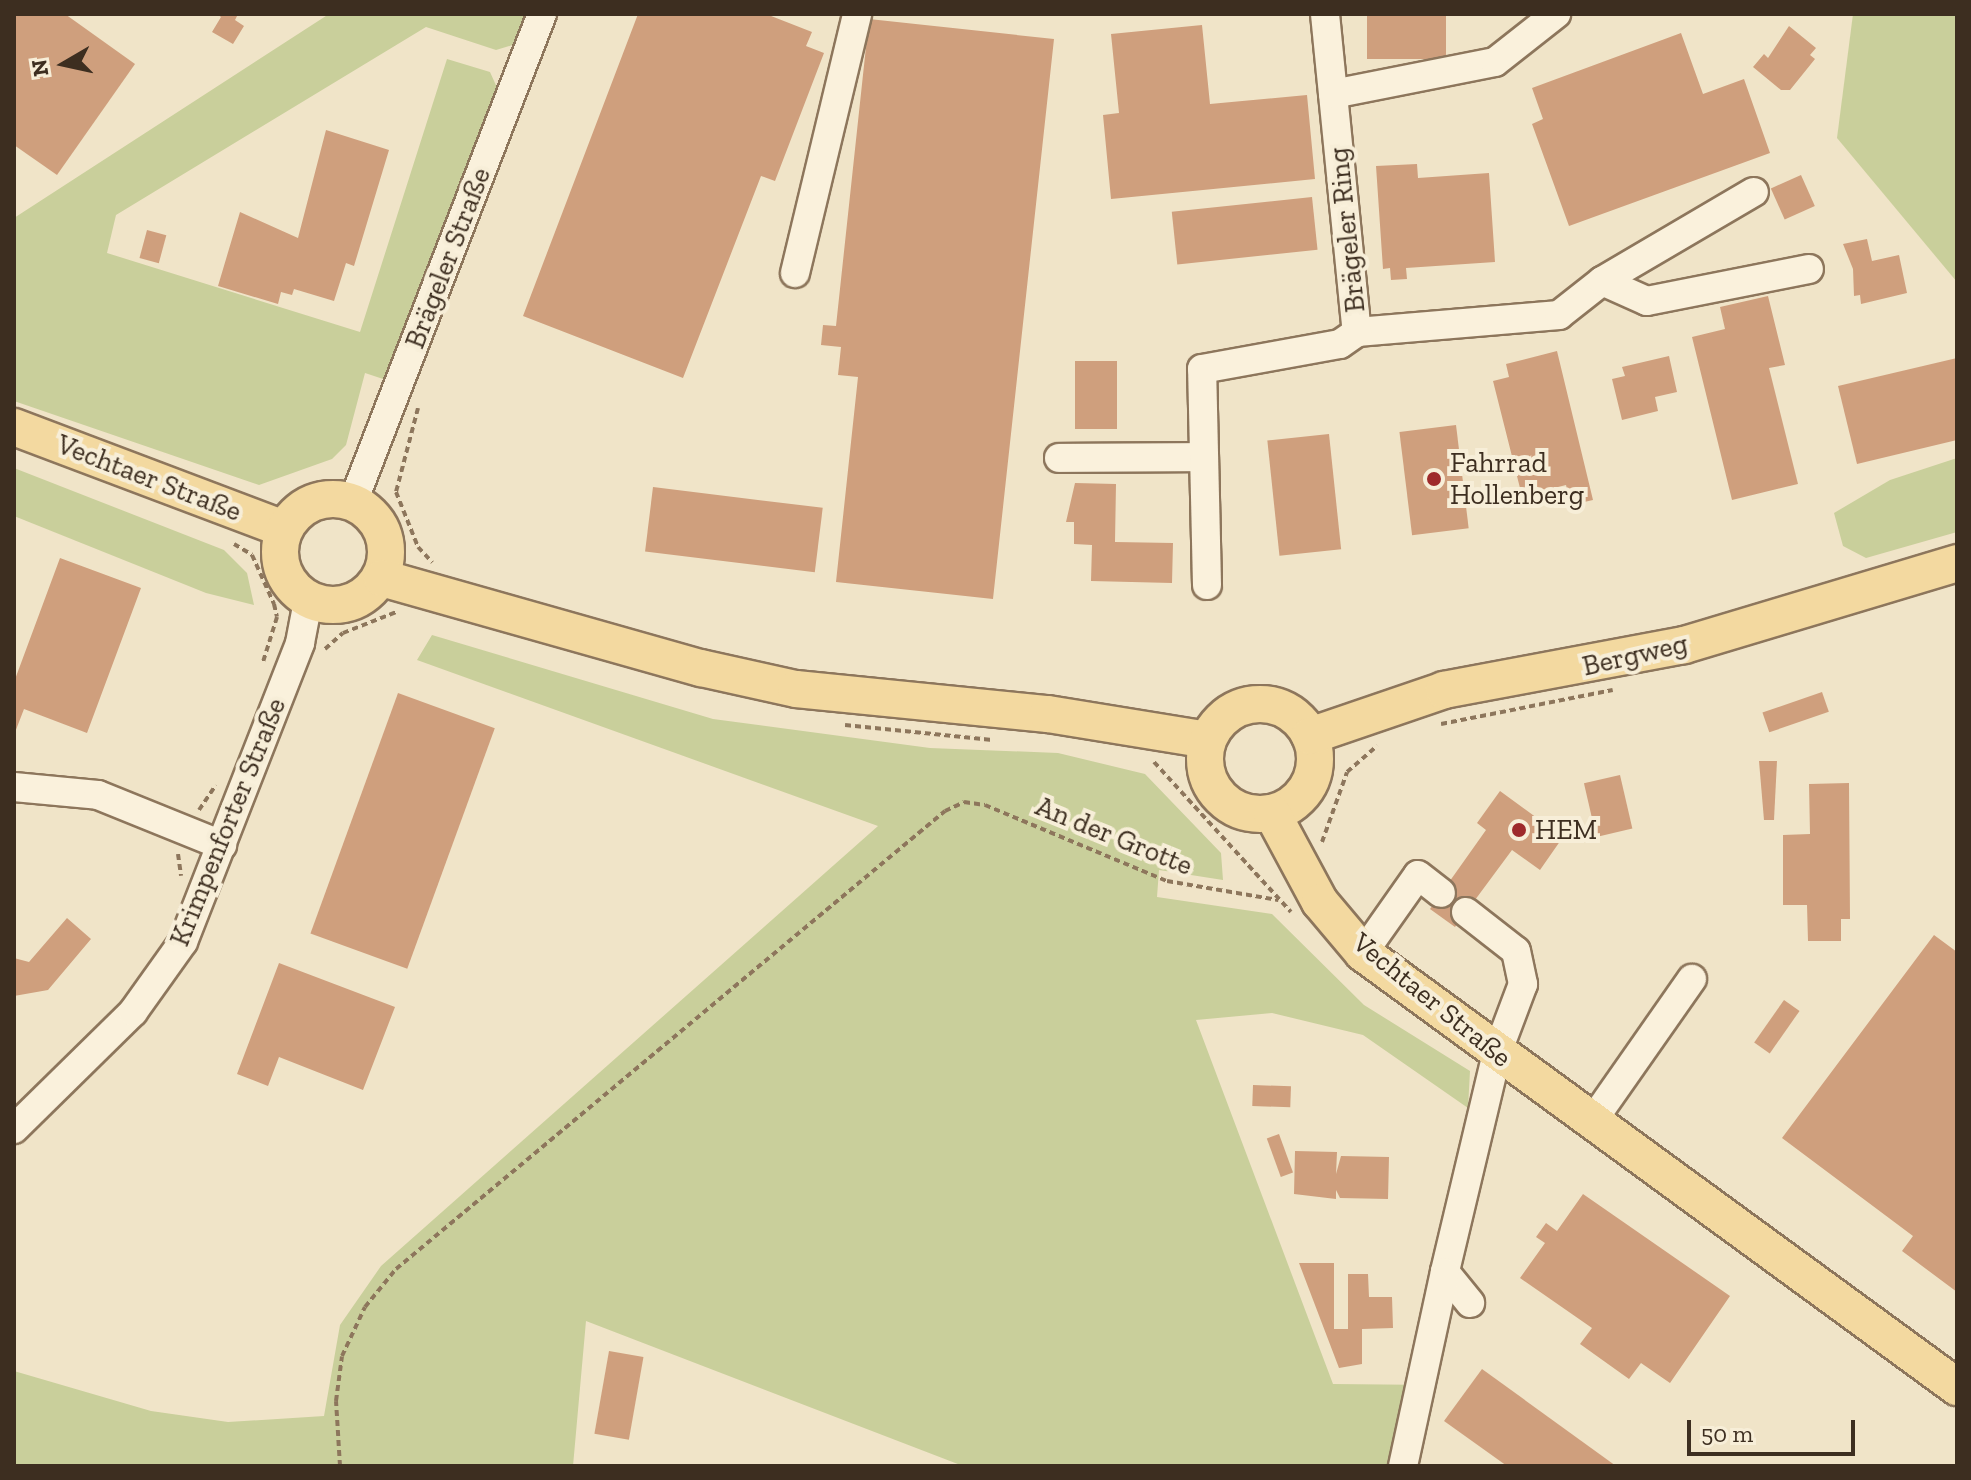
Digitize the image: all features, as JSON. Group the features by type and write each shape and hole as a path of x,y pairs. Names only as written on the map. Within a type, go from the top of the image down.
{"main road":[{"name":"Vechtaer Straße","path":"14,427 284,529"},
{"path":"382,578 383,533 353,502 311,503 284,529 281,569 308,601 350,604 382,578 428,586 658,656 796,689 1048,714 1208,740"},
{"name":"Bergweg","path":"1310,736 1444,690 1684,645 1957,563"},
{"path":"1258,704 1289,712 1310,736 1314,768 1309,784 1300,797 1272,813 1239,810 1219,795 1207,773 1208,740 1228,714 1258,704"},
{"name":"Vechtaer Straße","path":"1272,813 1309,910 1591,1123 1955,1381"}],"street":[{"name":"Brägeler Straße","path":"353,502 542,14"},
{"path":"795,273 857,14"},
{"name":"Brägeler Ring","path":"1325,14 1357,332 1559,315 1602,281 1754,192"},
{"path":"1333,94 1495,62 1544,18"},
{"path":"1602,281 1647,301 1809,269"},
{"path":"1207,585 1202,369 1340,344 1357,332"},
{"path":"1059,458 1203,457"},
{"name":"Krimpenforter Straße","path":"14,1129 162,976 222,845 300,643 308,601"},
{"path":"14,787 98,795 192,829 222,845"},
{"path":"1363,953 1418,875 1441,893"},
{"path":"1403,1466 1497,1053 1523,984 1516,951 1466,912"},
{"path":"1591,1123 1692,979"},
{"path":"1445,1272 1470,1303"}],"path":[{"path":"273,633 326,650 343,633 398,612 419,614 433,564 418,547 396,492 422,395"},
{"path":"224,540 252,555 274,604 273,633 259,675"},
{"path":"837,724 1001,740"},
{"path":"1321,847 1323,824 1347,772 1366,751 1389,740"},
{"path":"1147,758 1280,900 1309,910"},
{"path":"180,891 176,858 192,829 203,799 226,774"},
{"name":"An der Grotte","path":"340,1466 336,1401 342,1356 365,1307 396,1269 945,811 964,802 985,805 1167,881 1280,900 1309,910"},
{"path":"165,848 176,858"}],"green space":[{"path":"329,14 527,14 516,44 496,50 426,27 116,215 107,253 360,332 447,59 490,72 499,92 389,381 365,373 346,445 332,459 259,485 14,401 14,218"},
{"path":"1853,14 1957,14 1957,282 1837,138"},
{"path":"1957,458 1957,532 1866,558 1843,546 1834,513 1890,480"},
{"path":"14,468 224,550 247,573 254,605 206,593 14,516"},
{"path":"432,635 713,719 930,748 1058,753 1145,774 1221,853 1223,880 1159,870 1157,897 1272,914 1364,1005 1470,1071 1468,1108 1363,1035 1272,1013 1196,1020 1333,1384 1435,1385 1414,1466 963,1466 586,1321 573,1466 14,1466 14,1371 151,1411 228,1422 324,1416 340,1325 381,1266 878,826 417,660"}],"building":[{"path":"14,14 65,14 135,64 57,175 14,145"},
{"path":"217,14 238,14 235,20 244,26 233,44 212,32 221,17"},
{"path":"638,14 766,14 812,32 806,46 824,53 775,181 761,176 683,378 523,316"},
{"path":"1367,14 1446,14 1446,59 1367,59"},
{"path":"869,19 1054,39 993,599 836,582 858,377 838,375 841,347 821,345 823,325 836,326"},
{"path":"1202,25 1210,104 1307,95 1315,179 1111,199 1103,115 1119,113 1111,34"},
{"path":"1789,26 1816,48 1810,55 1815,59 1790,90 1781,90 1753,67 1764,54 1768,58"},
{"path":"1681,33 1703,94 1744,79 1770,153 1569,226 1532,124 1543,119 1532,88"},
{"path":"326,130 389,150 354,266 346,263 334,301 294,289 292,295 281,292 278,304 218,286 240,212 298,238"},
{"path":"1417,164 1418,178 1489,173 1495,262 1406,268 1407,279 1391,280 1390,268 1383,269 1376,166"},
{"path":"1801,175 1815,206 1785,219 1771,188"},
{"path":"1312,197 1318,250 1177,264 1172,212"},
{"path":"147,230 166,235 159,263 139,258"},
{"path":"1867,239 1872,261 1899,255 1907,293 1861,304 1860,295 1854,296 1853,269 1843,244"},
{"path":"1768,296 1785,365 1769,368 1798,484 1732,500 1692,337 1725,329 1720,307"},
{"path":"1557,351 1593,500 1571,505 1566,485 1522,496 1493,381 1509,377 1506,364"},
{"path":"1669,356 1677,392 1655,397 1658,411 1622,420 1612,379 1625,376 1622,367"},
{"path":"1957,358 1957,440 1857,464 1838,386"},
{"path":"1075,361 1117,361 1117,429 1075,429"},
{"name":"Fahrrad Hollenberg","path":"1456,425 1469,528 1412,535 1399,432"},
{"path":"1329,434 1341,549 1279,556 1267,440"},
{"path":"1075,483 1116,484 1115,542 1173,543 1172,583 1091,581 1092,545 1074,544 1074,522 1066,522"},
{"path":"653,487 823,508 815,572 645,552"},
{"path":"60,558 141,588 87,733 24,709 14,735 14,682"},
{"path":"1822,692 1829,712 1769,732 1762,713"},
{"path":"398,693 495,728 407,969 310,934"},
{"path":"1759,761 1777,761 1774,820 1764,820"},
{"path":"1620,775 1632,829 1596,837 1584,783"},
{"path":"1849,783 1850,919 1841,919 1841,941 1808,941 1807,905 1783,905 1783,835 1810,834 1809,784"},
{"path":"1500,791 1563,837 1540,870 1512,850 1455,927 1430,909 1486,830 1477,823"},
{"path":"67,918 91,939 48,990 14,996 14,958 29,962"},
{"path":"1934,935 1957,952 1957,1292 1902,1251 1913,1236 1782,1138"},
{"path":"279,963 395,1007 363,1090 279,1057 268,1086 237,1074"},
{"path":"1784,1000 1800,1011 1770,1053 1754,1043"},
{"path":"1253,1085 1291,1086 1290,1107 1252,1106"},
{"path":"1279,1134 1293,1173 1281,1177 1267,1138"},
{"path":"1295,1151 1337,1152 1336,1174 1341,1156 1389,1157 1388,1199 1340,1198 1336,1190 1336,1199 1294,1194"},
{"path":"1583,1194 1730,1296 1670,1383 1641,1363 1629,1379 1580,1344 1592,1328 1520,1278 1545,1243 1536,1237 1546,1223 1557,1231"},
{"path":"1299,1263 1334,1263 1334,1329 1348,1329 1348,1274 1368,1274 1369,1297 1392,1297 1393,1328 1362,1329 1362,1364 1339,1368"},
{"path":"609,1351 643,1357 629,1440 594,1434"},
{"path":"1482,1369 1616,1466 1507,1466 1444,1421"}],"place":[{"name":"Fahrrad Hollenberg","path":"1434,479"},
{"name":"HEM","path":"1519,830"}]}
